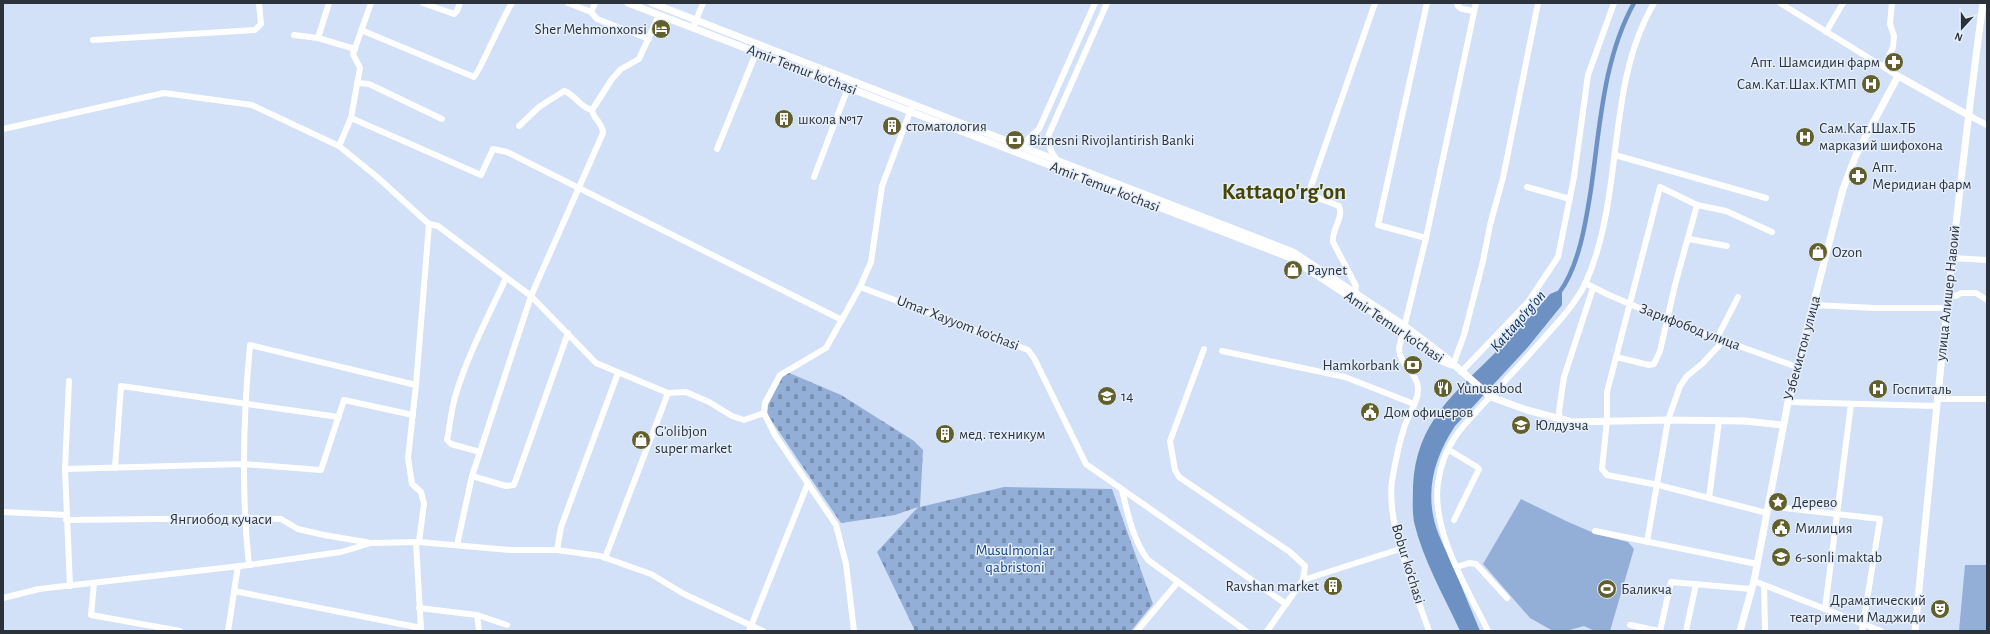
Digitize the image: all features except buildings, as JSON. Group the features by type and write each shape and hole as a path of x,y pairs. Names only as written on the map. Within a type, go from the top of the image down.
{"main road":[{"name":"Amir Temur ko'chasi","path":"628,3 1020,154 1228,230 1293,252 1355,292 1404,329 1439,360 1453,366 1489,396"},
{"name":"Amir Temur ko'chasi","path":"652,3 1057,160 1228,230 1300,263 1404,329"},
{"name":"улица Алишер Навоий","path":"1915,631 1948,294 1968,115 1983,3"},
{"path":"1898,76 1968,115"},
{"name":"Узбекистон улица","path":"1740,631 1754,581 1782,425 1846,182 1856,155 1898,76"},
{"path":"1489,396 1560,420 1572,422 1608,420 1719,420 1782,425"}],"street":[{"path":"93,40 255,30 261,24 259,3"},
{"path":"318,38 329,3"},
{"path":"339,146 351,118 360,68 353,54 354,49 371,3"},
{"path":"423,3 454,14 460,3"},
{"path":"361,30 474,77 478,73 490,44 512,3"},
{"path":"568,3 591,12 597,19 649,39"},
{"path":"591,12 594,3"},
{"path":"693,28 703,3"},
{"path":"1020,154 1027,140 1039,128 1096,3"},
{"path":"1057,160 1050,148 1049,134 1107,3"},
{"path":"1355,292 1356,286 1333,242 1332,235 1340,215 1340,206 1314,196 1310,193 1310,189 1375,3"},
{"path":"1426,238 1378,225 1427,3"},
{"path":"1457,3 1462,9 1473,11"},
{"path":"1404,329 1426,238 1473,11 1476,3"},
{"path":"1453,366 1468,320 1484,261 1490,225 1503,178 1538,3"},
{"path":"1463,374 1528,302 1558,258 1570,199 1588,75 1614,3"},
{"path":"1488,631 1457,568 1444,535 1437,503 1438,481 1442,465 1454,438 1489,396 1561,319 1586,283 1603,225 1630,62 1639,32 1654,3"},
{"path":"1780,3 1898,76"},
{"path":"1826,32 1843,3"},
{"path":"1884,67 1893,47 1894,36 1890,24 1892,3"},
{"path":"457,545 472,476 531,296 603,133 603,128 592,114 592,110 616,74 621,69 639,59 659,15"},
{"path":"294,35 318,38 354,49"},
{"path":"717,149 756,53"},
{"path":"357,83 369,84 442,119"},
{"path":"814,177 848,88"},
{"path":"519,126 539,107 564,92 568,93 586,109 592,110"},
{"path":"3,129 164,93 252,105 339,146 376,176 428,224 438,226 531,296 596,363 668,393 686,392 709,402 732,416 744,420 764,413"},
{"path":"854,631 846,564 836,525 775,435 764,413 764,403 780,375 826,348 860,287 871,262 882,186 913,104"},
{"path":"1968,115 1987,125"},
{"path":"351,118 481,175 493,149 507,152 842,320"},
{"path":"1615,155 1766,198"},
{"path":"1527,186 1570,199"},
{"path":"1772,232 1726,211 1697,205 1660,187 1608,392 1608,420 1602,469 1603,473 1607,475 1658,485 1709,498 1768,509 1880,519 1863,628"},
{"path":"1616,357 1650,365 1654,364 1660,351 1697,205"},
{"path":"234,591 421,629 417,542 424,504 421,492 412,484 408,458 416,385 428,224"},
{"path":"1689,239 1727,246"},
{"path":"1952,258 1987,260"},
{"path":"480,452 450,444 447,440 457,392 475,343 506,278"},
{"name":"Зарифобод улица","path":"1586,283 1593,288 1667,320 1797,368"},
{"name":"Umar Xayyom ko‘chasi","path":"860,287 1028,350 1034,358 1086,464 1286,604"},
{"path":"1560,420 1559,411 1564,377 1593,288"},
{"path":"1948,294 1956,296 1961,293 1976,293 1987,300"},
{"path":"1717,338 1738,297"},
{"path":"1813,305 1875,308 1947,308"},
{"name":"Bobur ko'chasi","path":"1404,329 1399,356 1416,380 1418,390 1405,426 1392,483 1394,518 1400,549 1429,631"},
{"path":"472,476 506,486 514,485 568,333"},
{"path":"1647,542 1668,420 1680,386 1687,376 1703,363 1724,340"},
{"path":"249,565 244,518 242,464 244,403 250,345 416,385"},
{"path":"1204,349 1170,441 1175,470 1179,477 1290,552 1305,566 1303,580 1267,631"},
{"path":"1222,351 1345,377 1414,404"},
{"path":"557,550 561,527 618,373"},
{"path":"69,380 65,469 70,586"},
{"path":"115,468 121,386 339,417"},
{"path":"605,558 668,393"},
{"path":"1937,399 1987,398"},
{"path":"65,469 242,464 321,470 344,400 413,415"},
{"path":"1788,402 1936,406"},
{"path":"1825,609 1851,404"},
{"path":"1709,498 1719,420"},
{"path":"1448,450 1478,469 1454,520"},
{"path":"750,628 808,483"},
{"path":"1122,490 1132,531 1140,550 1148,560 1246,631"},
{"name":"Янгиобод кучаси","path":"3,512 66,517 244,518 281,520 298,529 371,543 417,542 510,550 557,550 605,558 651,574 684,594 750,628 763,631"},
{"path":"1595,531 1757,564"},
{"name":"Янгиобод кучаси","path":"3,598 39,589 249,565 341,552 371,543"},
{"path":"1303,580 1400,549"},
{"path":"1457,568 1469,563 1476,564 1507,598"},
{"path":"228,631 238,566"},
{"path":"1754,581 1825,609 1863,628 1881,631"},
{"path":"1137,631 1178,582"},
{"path":"1630,625 1659,631 1671,582 1752,589"},
{"path":"94,583 91,615 180,631"},
{"path":"1686,631 1696,584"},
{"path":"1764,585 1765,631"},
{"path":"420,608 477,615 507,625"},
{"path":"477,615 479,631"}],"green space":[{"name":"Musulmonlar qabristoni","path":"787,372 841,395 914,441 923,450 920,507 1004,487 1112,489 1153,604 1131,631 915,631 877,552 918,507 895,515 841,523 767,414 768,405 783,376"},
{"path":"1521,499 1596,534 1628,542 1634,549 1610,631 1595,631 1584,626 1566,631 1553,631 1530,618 1483,564"},
{"path":"1965,565 1987,565 1987,631 1959,631"}],"shaded area":[{"path":"1562,289 1562,305 1528,347 1455,426 1443,447 1435,469 1431,491 1434,522 1480,631 1460,631 1428,564 1414,522 1413,486 1421,444 1440,410 1466,381 1517,331 1550,294"}],"waterway":[{"name":"Kattaqo'rg'on","path":"1559,293 1572,270 1581,243 1589,202 1600,118 1609,70 1615,47 1634,3"}],"place":[{"name":"Sher Mehmonxonsi","path":"661,29"},
{"name":"Апт. Шамсидин фарм","path":"1894,62"},
{"name":"Сам.Кат.Шах.КТМП","path":"1871,84"},
{"name":"школа №17","path":"784,119"},
{"name":"стоматология","path":"892,126"},
{"name":"Сам.Кат.Шах.ТБ марказий шифохона","path":"1805,137"},
{"name":"Biznesni Rivojlantirish Banki","path":"1015,140"},
{"name":"Апт. Меридиан фарм","path":"1858,176"},
{"name":"Ozon","path":"1818,252"},
{"name":"Paynet","path":"1293,270"},
{"name":"Hamkorbank","path":"1413,365"},
{"name":"Yunusabod","path":"1443,388"},
{"name":"Госпиталь","path":"1878,389"},
{"name":"14","path":"1107,396"},
{"name":"Дом офицеров","path":"1370,412"},
{"name":"Юлдузча","path":"1521,425"},
{"name":"мед. техникум","path":"945,434"},
{"name":"G'olibjon super market","path":"641,440"},
{"name":"Дерево","path":"1778,502"},
{"name":"Милиция","path":"1781,528"},
{"name":"6-sonli maktab","path":"1781,557"},
{"name":"Ravshan market","path":"1333,586"},
{"name":"Баликча","path":"1607,589"},
{"name":"Драматический театр имени Маджиди","path":"1940,609"}],"district":[{"name":"Kattaqo'rg'on","path":"1284,192"}]}
